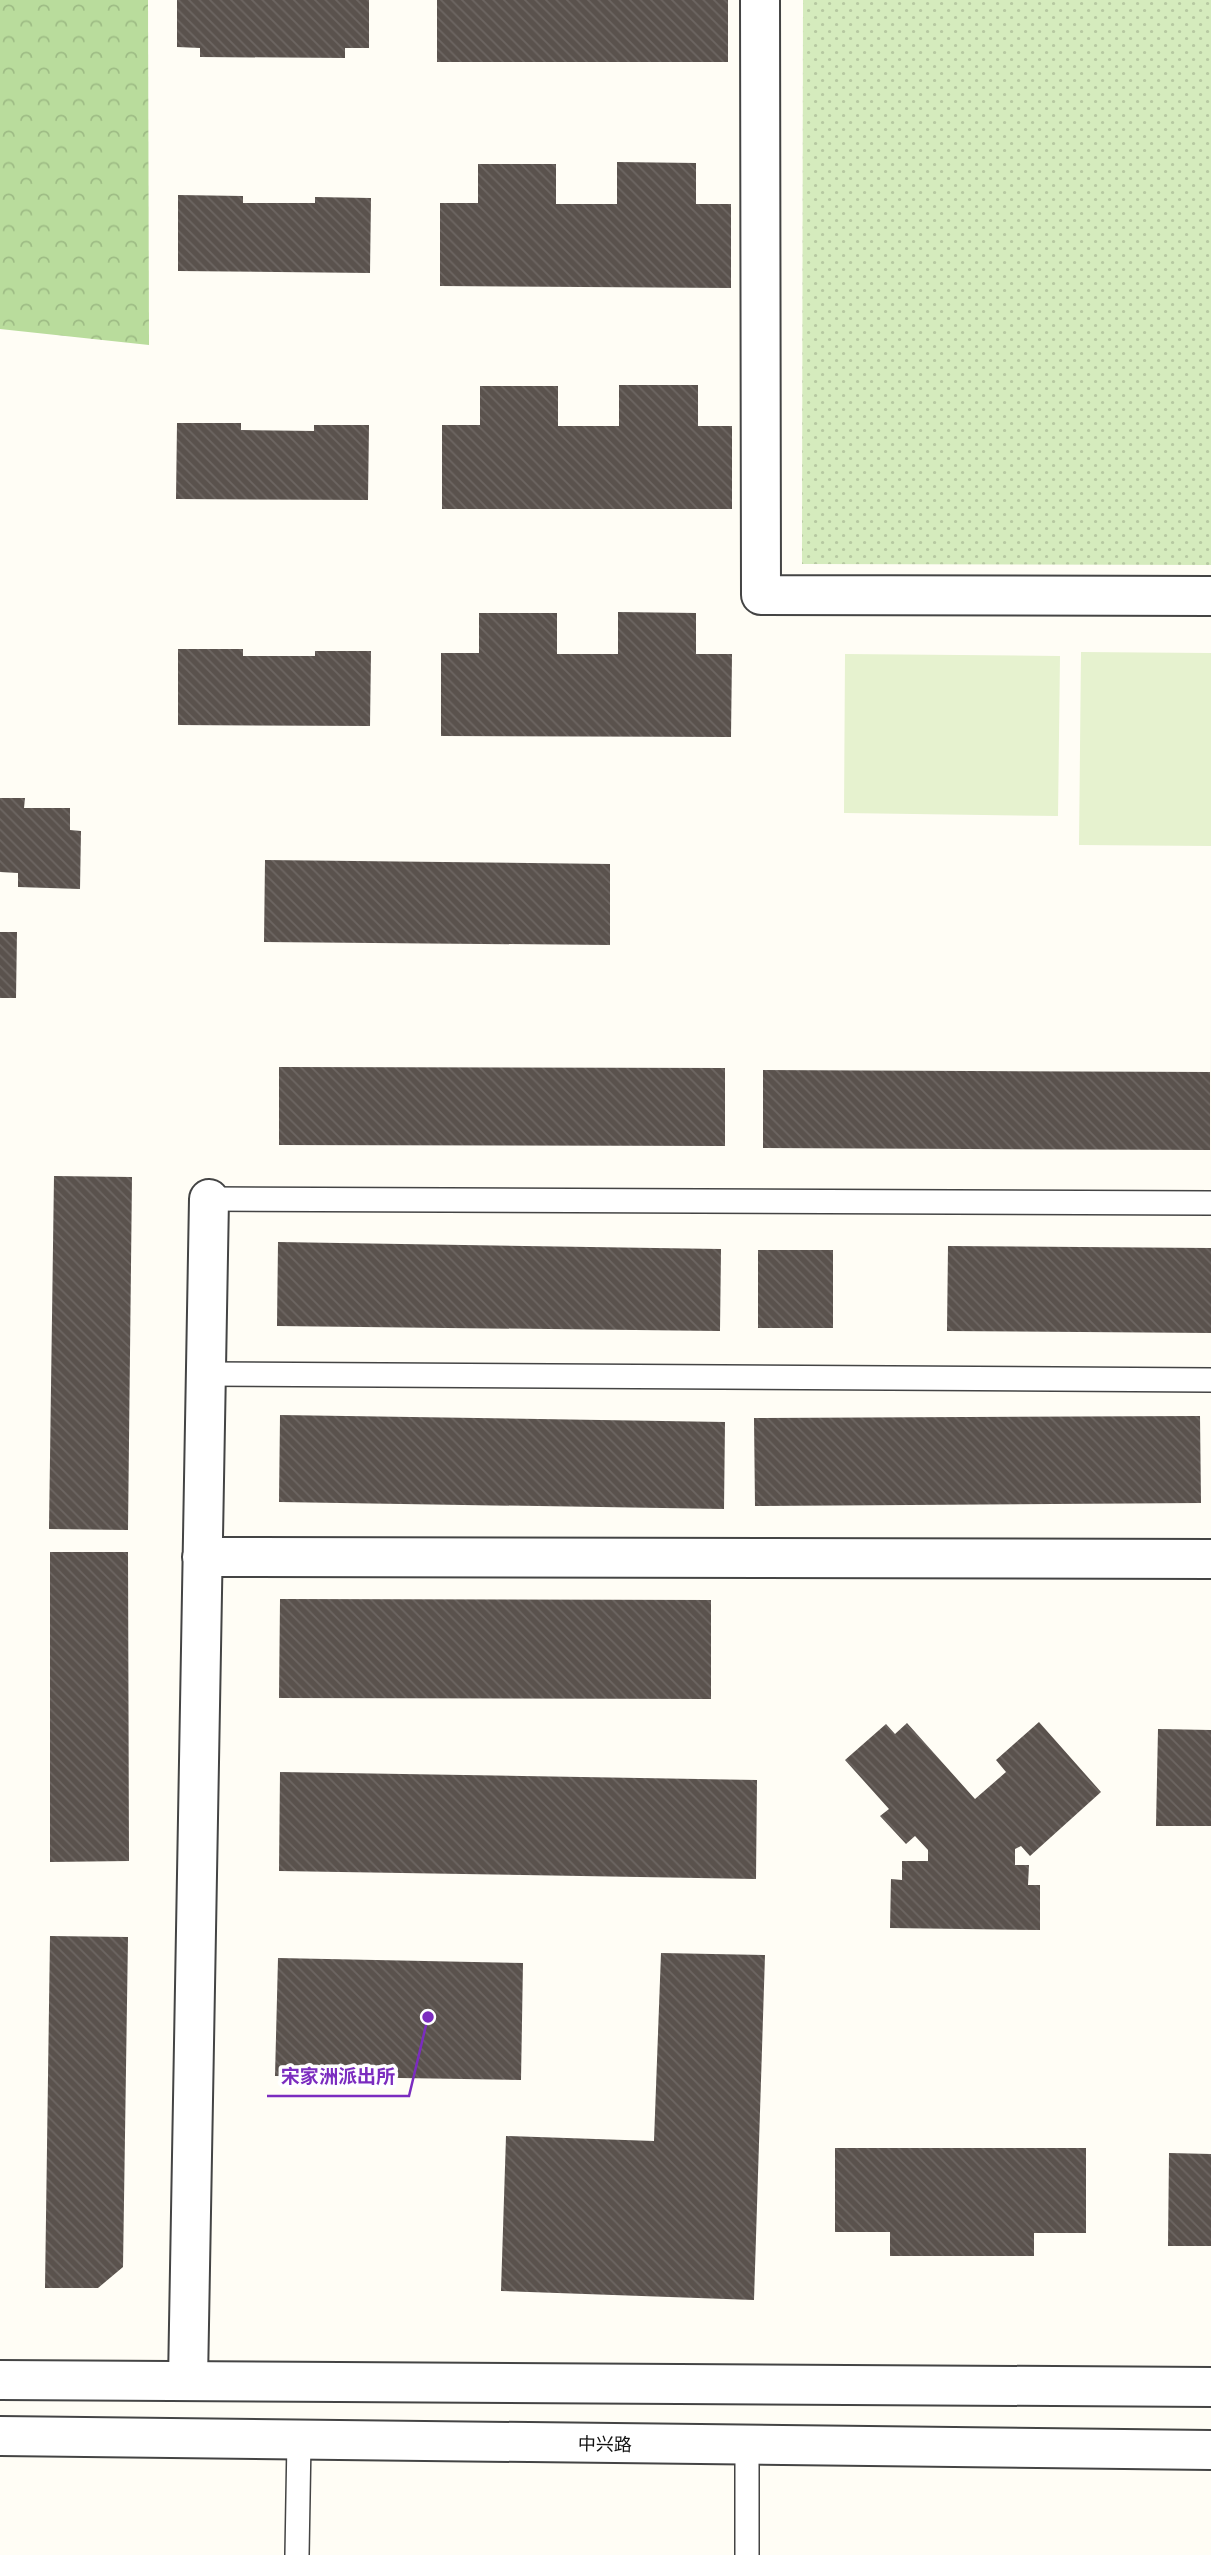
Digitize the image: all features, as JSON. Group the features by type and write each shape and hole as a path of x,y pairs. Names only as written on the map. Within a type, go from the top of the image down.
{"street":[{"path":"760,0 761,595 1211,596"},
{"path":"188,2381 209,1199"},
{"path":"202,1557 1211,1559"},
{"path":"0,2380 1211,2387"},
{"name":"中兴路","path":"0,2436 1211,2450"}],"lane":[{"path":"209,1199 1211,1203"},
{"path":"205,1374 1211,1380"},
{"path":"297,2555 299,2440"},
{"path":"747,2445 747,2555"}],"green space":[{"path":"0,0 148,0 149,345 0,329"},
{"path":"803,0 1211,0 1211,565 802,564"},
{"path":"1081,652 1211,653 1211,846 1079,845"},
{"path":"845,654 1060,656 1058,816 844,813"}],"building":[{"path":"177,0 369,0 369,48 345,48 345,58 200,57 200,48 177,47"},
{"path":"437,0 728,0 728,62 437,62"},
{"path":"617,162 696,163 696,204 731,204 731,288 440,286 440,203 478,203 478,164 556,164 556,204 617,204"},
{"path":"178,195 243,196 243,203 315,203 315,197 371,198 370,273 178,271"},
{"path":"619,385 698,385 698,426 732,426 732,509 442,509 442,425 480,425 480,386 558,386 558,426 619,426"},
{"path":"177,423 241,423 241,430 314,431 314,425 369,425 368,500 176,499"},
{"path":"618,612 696,613 696,654 732,654 731,737 441,736 441,653 479,653 479,613 557,613 557,654 618,654"},
{"path":"178,649 243,649 243,656 315,656 315,651 371,651 370,726 178,725"},
{"path":"0,798 25,798 24,808 70,808 70,830 81,831 80,889 18,887 18,873 0,872"},
{"path":"265,860 610,864 610,945 264,942"},
{"path":"0,932 17,932 16,998 0,998"},
{"path":"279,1067 725,1068 725,1146 279,1145"},
{"path":"763,1070 1210,1072 1210,1150 763,1148"},
{"path":"54,1176 132,1177 128,1530 49,1529"},
{"path":"278,1242 721,1249 720,1331 277,1326"},
{"path":"948,1246 1211,1248 1211,1333 947,1331"},
{"path":"758,1250 833,1250 833,1328 758,1328"},
{"path":"280,1415 725,1422 724,1509 279,1502"},
{"path":"1200,1416 1201,1503 755,1506 754,1418"},
{"path":"50,1552 128,1552 129,1861 50,1862"},
{"path":"280,1599 711,1600 711,1699 279,1698"},
{"path":"1039,1722 1101,1792 1030,1856 1021,1846 1015,1849 1015,1865 1029,1865 1028,1885 1040,1885 1040,1930 890,1928 891,1879 902,1880 902,1861 928,1861 928,1850 915,1836 906,1844 880,1816 889,1809 845,1760 886,1724 895,1734 907,1723 975,1799 1006,1772 996,1760"},
{"path":"1158,1729 1211,1730 1211,1826 1156,1826"},
{"path":"280,1772 757,1780 756,1879 279,1871"},
{"path":"50,1936 128,1937 123,2267 98,2288 45,2288"},
{"path":"661,1953 765,1955 754,2300 501,2291 506,2136 654,2141"},
{"path":"278,1958 523,1963 521,2080 275,2076"},
{"path":"835,2148 1086,2148 1086,2233 1034,2233 1034,2256 890,2256 890,2232 835,2232"},
{"path":"1169,2153 1211,2154 1211,2246 1168,2246"}],"place":[{"name":"宋家洲派出所","path":"428,2017"}]}
